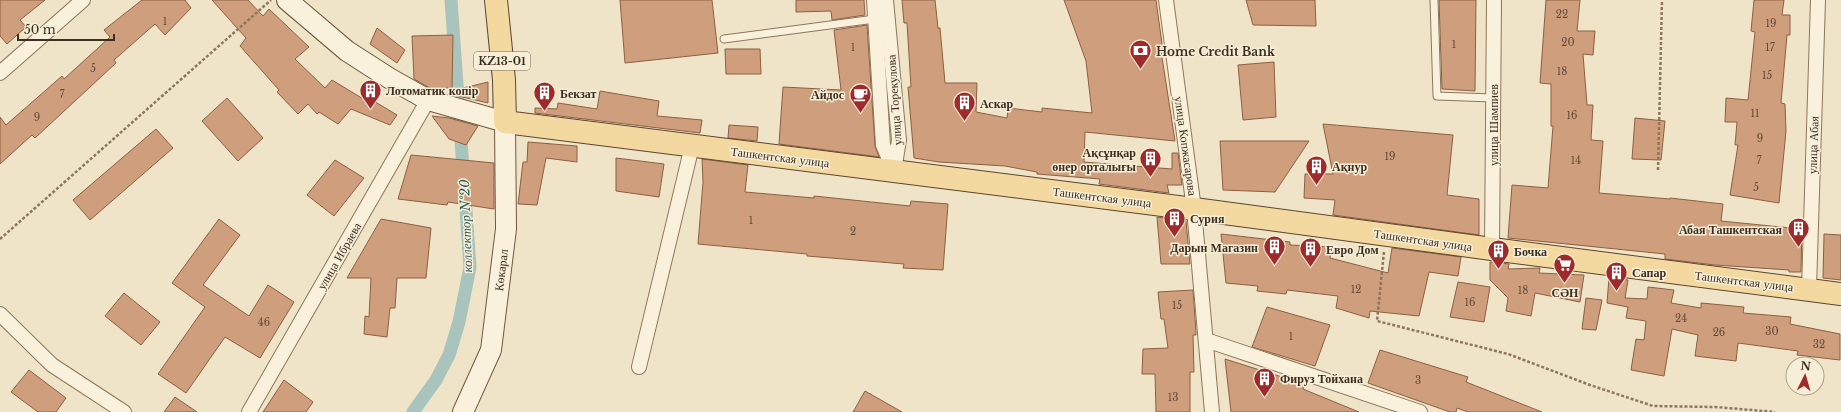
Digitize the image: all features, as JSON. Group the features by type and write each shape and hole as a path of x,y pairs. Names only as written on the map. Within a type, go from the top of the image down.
{"main road":[{"path":"287,0 348,52 389,78 428,100 505,122"},
{"name":"KZ13-01","path":"496,0 504,80 505,122"},
{"name":"Ташкентская улица","path":"505,122 1194,209 1841,294"},
{"name":"Көкарал","path":"463,412 491,350 506,230 505,122"}],"street":[{"path":"0,73 83,0"},
{"name":"улица Торекулова","path":"874,0 883,144 894,171"},
{"name":"улица Торекулова","path":"886,0 899,140 894,171"},
{"name":"улица Копжасарова","path":"1166,0 1194,209 1212,412"},
{"name":"улица Шампиев","path":"1492,249 1494,0"},
{"name":"улица Абая","path":"1809,289 1818,0"},
{"name":"улица Ибраева","path":"249,412 428,100"},
{"path":"639,367 692,146"},
{"path":"0,314 52,365 124,412"},
{"path":"1206,340 1420,412"}],"lane":[{"path":"1434,0 1437,96 1493,98"},
{"path":"724,39 875,19"}],"path":[{"path":"0,239 272,0"},
{"path":"1658,170 1662,0"},
{"path":"1386,235 1377,321 1508,354 1590,385 1652,406 1715,407 1775,412"}],"building":[{"path":"0,0 45,0 20,20 26,27 7,44 0,36"},
{"path":"142,0 185,0 191,8 165,35 155,24 114,60 116,63 35,138 32,135 0,164 0,117 6,125 62,76 64,79 110,37 104,30"},
{"path":"212,0 248,0 263,16 269,9 309,47 295,59 325,88 332,80 365,100 367,97 397,115 390,125 351,109 338,124 319,112 317,114 308,104 298,114 277,92 279,90 240,46 246,38"},
{"path":"620,0 712,0 718,53 625,63"},
{"path":"796,0 864,0 865,15 832,20 831,11 796,12"},
{"path":"902,0 935,0 938,28 940,28 945,83 977,83 976,112 1007,118 1008,108 1042,112 1042,108 1092,113 1086,61 1064,0 1156,0 1163,51 1161,51 1175,141 1085,132 1084,162 1172,169 1172,153 1178,153 1182,185 1167,185 1169,193 1099,184 1100,179 1037,174 1037,172 1005,166 939,162 914,158 908,87 911,87 907,23 904,23"},
{"path":"1246,0 1315,0 1316,26 1253,25"},
{"path":"1439,0 1476,0 1475,91 1442,89"},
{"path":"1546,0 1580,0 1577,31 1595,31 1593,55 1583,54 1587,105 1593,105 1591,140 1603,141 1599,193 1670,198 1723,204 1721,221 1791,228 1791,226 1802,226 1801,272 1715,265 1665,259 1665,254 1508,238 1512,185 1548,188 1553,126 1551,126 1551,84 1540,83"},
{"path":"1754,0 1784,0 1782,15 1790,15 1790,35 1787,35 1781,103 1785,104 1786,131 1779,203 1730,195 1738,145 1735,145 1737,122 1725,122 1726,98 1748,100 1755,32 1751,31"},
{"path":"867,25 875,146 879,157 779,144 783,87 841,90 834,30"},
{"path":"377,28 405,50 397,63 370,44"},
{"path":"453,35 452,88 430,88 414,79 412,36"},
{"path":"725,49 760,49 761,74 726,74"},
{"path":"1274,62 1276,117 1243,120 1238,65"},
{"path":"488,82 488,103 454,95 455,90"},
{"path":"600,91 659,101 657,116 702,120 700,133 535,113 535,108 557,109 558,103 597,109"},
{"path":"227,98 263,138 238,161 202,121"},
{"path":"432,116 449,118 478,126 466,145 449,139"},
{"path":"1635,118 1665,121 1661,160 1632,159"},
{"path":"1323,124 1453,135 1447,195 1479,199 1479,235 1333,215 1335,200 1304,198 1305,174 1333,174"},
{"path":"729,125 758,127 757,141 728,138"},
{"path":"156,129 173,148 90,220 73,200"},
{"path":"1220,141 1309,141 1275,192 1223,190"},
{"path":"528,142 577,146 577,162 546,158 537,205 518,204 523,162 527,162"},
{"path":"411,155 494,163 494,209 448,202 447,205 398,199"},
{"path":"616,158 664,164 659,197 616,191"},
{"path":"702,159 748,165 745,192 814,198 814,196 910,206 911,201 948,204 943,270 903,268 904,264 807,256 807,254 698,244 703,182"},
{"path":"335,160 364,178 334,216 307,195"},
{"name":"Сурия","path":"1157,217 1186,221 1190,264 1161,264"},
{"path":"219,219 240,235 203,285 249,316 268,285 294,302 260,358 225,337 186,393 158,374 205,307 172,283"},
{"path":"381,219 431,228 426,278 397,278 395,308 390,308 387,337 364,334 365,316 369,317 371,278 347,278"},
{"path":"1221,234 1290,242 1290,245 1331,247 1330,258 1388,273 1392,248 1461,257 1458,276 1429,272 1419,316 1370,311 1369,318 1336,308 1338,296 1287,290 1286,294 1257,291 1258,286 1226,283"},
{"path":"1824,234 1841,235 1841,280 1823,278"},
{"path":"1490,262 1509,264 1508,269 1540,268 1539,273 1584,275 1580,302 1535,293 1531,316 1506,311 1508,298 1490,280"},
{"path":"1609,278 1628,280 1625,298 1647,299 1648,287 1674,290 1671,303 1701,308 1701,303 1744,307 1743,313 1791,317 1790,324 1840,334 1840,360 1825,358 1825,356 1797,355 1798,351 1738,343 1736,361 1695,356 1698,335 1672,329 1664,376 1631,370 1636,339 1644,340 1646,321 1626,318 1628,307 1607,303"},
{"path":"1458,282 1490,287 1484,322 1450,317"},
{"path":"1193,290 1196,335 1193,335 1194,372 1190,372 1190,412 1156,412 1155,374 1142,374 1143,349 1168,348 1164,319 1161,319 1158,292"},
{"path":"124,293 160,322 141,345 105,316"},
{"path":"1586,298 1602,300 1596,330 1582,329"},
{"path":"1267,307 1330,325 1315,366 1252,347"},
{"path":"1380,350 1468,377 1466,382 1542,412 1468,412 1457,408 1456,412 1450,412 1368,383"},
{"name":"Фируз Тойхана","path":"1225,359 1304,384 1303,389 1359,412 1231,412"},
{"path":"29,370 66,398 56,412 38,412 11,392"},
{"path":"284,380 313,402 306,412 263,412"},
{"path":"865,391 902,412 853,412"},
{"path":"175,397 197,412 164,412"}],"waterway":[{"name":"коллектор №20","path":"413,412 436,380 449,355 459,322 470,267 451,0"}],"place":[{"name":"Home Credit Bank","path":"1140,70"},
{"name":"Лотоматик копір","path":"371,110"},
{"name":"Бекзат","path":"544,112"},
{"name":"Айдос","path":"860,114"},
{"name":"Аскар","path":"964,122"},
{"name":"Ақсұнқар өнер орталығы","path":"1151,178"},
{"name":"Ақнур","path":"1317,186"},
{"name":"Сурия","path":"1174,238"},
{"name":"Абая Ташкентская","path":"1798,248"},
{"name":"Дарын Магазин","path":"1274,266"},
{"name":"Евро Дом","path":"1311,268"},
{"name":"Бочка","path":"1499,270"},
{"name":"СӘН","path":"1565,284"},
{"name":"Сапар","path":"1617,292"},
{"name":"Фируз Тойхана","path":"1265,398"}]}
